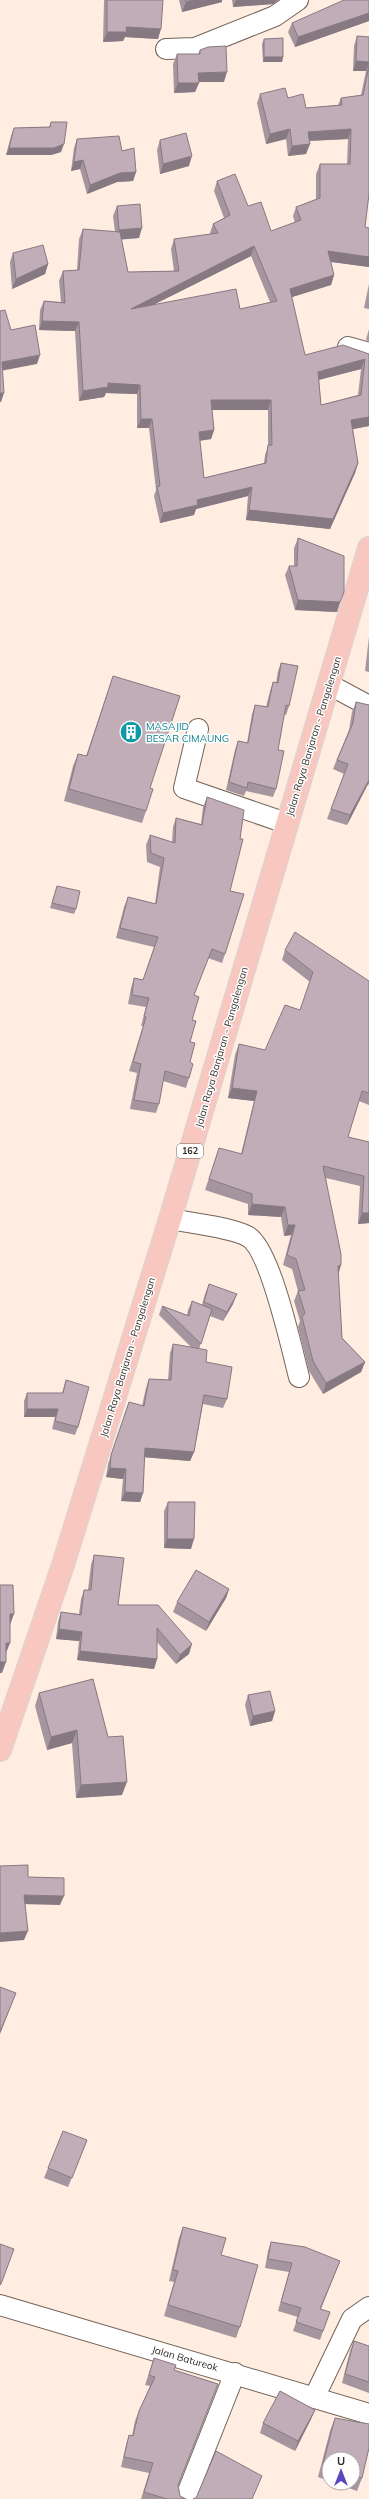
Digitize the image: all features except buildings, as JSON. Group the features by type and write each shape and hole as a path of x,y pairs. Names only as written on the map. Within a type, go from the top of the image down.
{"main road":[{"name":"Jalan Raya Banjaran - Pangalengan","path":"0,1750 63,1564 170,1218 286,823 330,684 369,548"}],"street":[{"path":"166,49 195,48 275,16 298,0"},
{"path":"348,347 369,353"},
{"path":"330,684 369,706"},
{"path":"198,729 184,788 286,823"},
{"path":"170,1218 248,1236 260,1247 278,1298 299,1376"},
{"name":"Jalan Batureok","path":"0,2305 235,2373 369,2414"},
{"path":"314,2398 352,2319 369,2307"},
{"path":"185,2499 235,2373"}],"place":[{"name":"MASAJID BESAR CIMAUNG","path":"131,732"}]}
